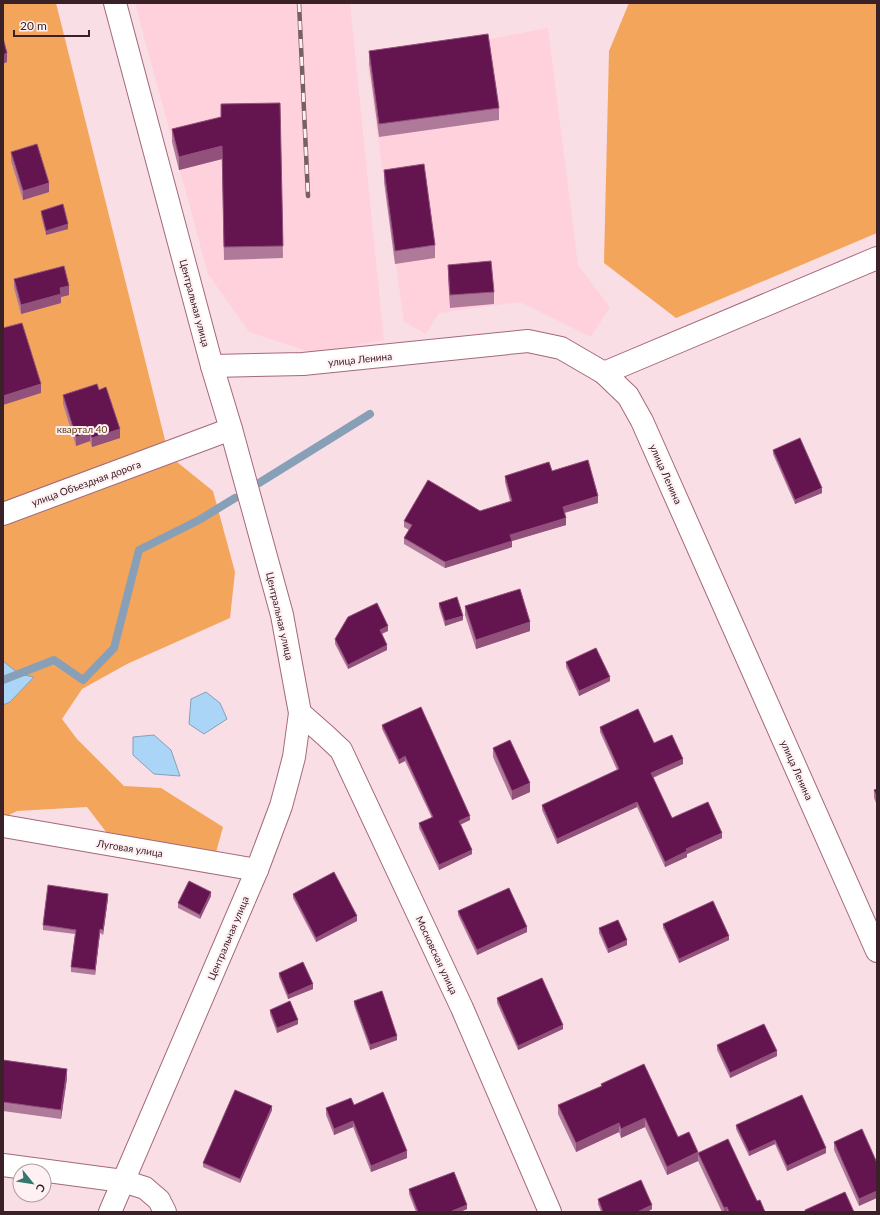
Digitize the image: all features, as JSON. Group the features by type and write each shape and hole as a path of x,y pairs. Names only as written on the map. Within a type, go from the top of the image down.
{"street":[{"name":"Центральная улица","path":"110,1212 257,870 281,806 294,757 300,714 282,615 231,429 212,366 115,3"},
{"path":"604,373 877,258"},
{"name":"улица Ленина","path":"212,366 303,364 528,341 561,348 604,373 628,396 642,421 877,951"},
{"name":"улица Объездная дорога","path":"3,514 231,429"},
{"name":"Московская улица","path":"300,714 341,750 462,1008 550,1212"},
{"name":"Луговая улица","path":"3,826 257,870"},
{"path":"3,1165 123,1180 145,1188 159,1200 165,1212"}],"shaded area":[{"path":"135,3 350,3 384,340 313,353 249,332 208,274"},
{"path":"548,28 578,265 610,307 591,337 520,302 439,313 426,334 404,322 367,62"}],"green space":[{"name":"квартал 40","path":"3,3 56,3 171,464 177,462 213,491 235,572 230,618 127,664 82,689 62,719 77,739 124,786 161,788 223,827 210,874 123,854 87,807 17,811 3,818"},
{"path":"629,3 877,3 877,233 676,318 604,263 609,51"}],"water":[{"path":"3,661 19,674 34,677 10,702 3,705"},
{"path":"206,692 220,703 227,719 204,734 189,724 191,699"},
{"path":"154,735 171,750 180,776 154,774 133,755 133,737"}],"building":[{"path":"488,34 499,108 379,124 369,51"},
{"path":"3,38 7,53 3,55"},
{"path":"280,103 283,246 224,247 222,146 179,157 172,129 221,117 221,104"},
{"path":"37,144 49,183 23,191 11,152"},
{"path":"424,164 435,245 395,251 384,170"},
{"path":"63,204 68,224 46,231 41,211"},
{"path":"491,261 494,292 450,295 448,265"},
{"path":"64,266 69,286 60,288 61,294 21,305 14,279"},
{"path":"22,323 41,384 3,396 3,328"},
{"path":"97,384 99,390 106,387 120,429 92,438 90,433 76,437 63,395"},
{"path":"800,438 822,488 795,500 773,450"},
{"path":"588,460 598,496 563,507 566,518 510,535 512,541 445,562 404,538 412,525 404,521 428,480 480,511 512,501 505,476 549,462 552,471"},
{"path":"520,589 530,622 476,640 465,606"},
{"path":"457,597 463,616 445,621 439,603"},
{"path":"377,603 388,626 380,630 387,645 348,665 335,639 348,617"},
{"path":"596,648 610,677 579,691 566,662"},
{"path":"421,707 470,816 459,821 472,850 439,865 419,823 433,817 405,756 399,760 382,725"},
{"path":"638,709 654,743 672,735 683,759 651,773 672,818 708,802 722,833 686,849 687,851 665,862 637,802 557,839 542,805 619,769 600,727"},
{"path":"510,740 530,783 512,791 493,748"},
{"path":"877,789 877,796 874,790"},
{"path":"334,872 357,916 316,938 293,894"},
{"path":"189,881 211,892 200,915 178,903"},
{"path":"48,885 108,894 103,930 100,929 95,970 71,967 76,930 43,925"},
{"path":"509,888 527,927 477,950 458,911"},
{"path":"713,901 729,936 679,959 663,924"},
{"path":"618,920 627,940 608,949 599,928"},
{"path":"303,962 313,984 288,995 279,973"},
{"path":"542,978 563,1025 518,1046 497,998"},
{"path":"382,991 397,1036 370,1045 354,1001"},
{"path":"290,1001 298,1020 277,1028 270,1010"},
{"path":"764,1024 777,1051 730,1073 717,1045"},
{"path":"3,1060 67,1069 61,1110 3,1102"},
{"path":"644,1064 678,1137 689,1132 698,1152 667,1167 645,1118 621,1129 619,1123 576,1143 558,1105 602,1086 601,1084"},
{"path":"235,1090 272,1106 240,1179 203,1163"},
{"path":"383,1092 407,1151 371,1166 353,1121 334,1129 326,1108 351,1098 354,1105"},
{"path":"802,1095 826,1148 787,1166 775,1140 749,1152 736,1125"},
{"path":"862,1129 877,1163 877,1191 859,1199 834,1142"},
{"path":"728,1139 757,1201 760,1200 765,1212 729,1212 727,1207 724,1208 698,1153"},
{"path":"454,1172 467,1205 452,1212 418,1212 409,1189"},
{"path":"641,1180 652,1205 637,1212 603,1212 598,1199"},
{"path":"845,1192 854,1212 805,1212 805,1210"}],"waterway":[{"path":"259,483 370,414"},
{"path":"3,680 54,660 83,680 114,648 139,550 199,520 235,498"}],"railway":[{"path":"299,3 308,196"}]}
